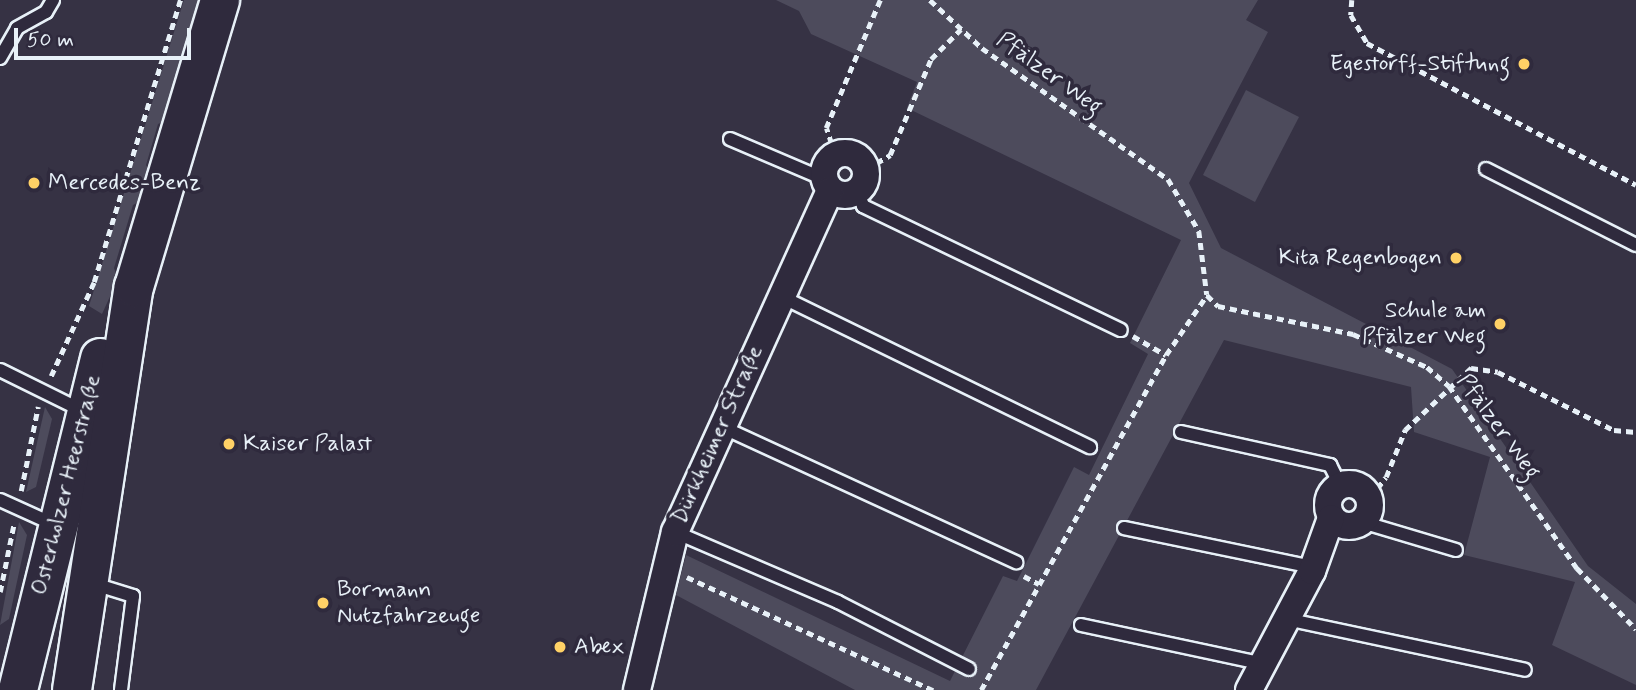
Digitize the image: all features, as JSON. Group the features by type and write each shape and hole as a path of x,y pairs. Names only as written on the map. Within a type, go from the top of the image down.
{"main road":[{"name":"Osterholzer Heerstraße","path":"72,690 91,583 116,372 134,287 220,0"},
{"name":"Osterholzer Heerstraße","path":"18,690 94,371 134,287"}],"street":[{"path":"848,153 862,181 843,196 830,175 848,153"},
{"name":"Dürkheimer Straße","path":"637,690 664,566 675,532 780,296 830,175"},
{"path":"1249,690 1260,663 1313,567 1331,518 1327,505 1340,485 1363,488 1366,510 1352,527 1331,518"}],"lane":[{"path":"0,58 16,27 46,12 53,0"},
{"path":"730,139 830,175"},
{"path":"1486,169 1636,245"},
{"path":"862,181 863,206 1121,330"},
{"path":"780,296 1090,447"},
{"path":"0,370 84,411"},
{"path":"722,426 1016,562"},
{"path":"1181,432 1330,465 1340,485"},
{"path":"0,500 55,526"},
{"path":"1366,510 1456,550"},
{"path":"1124,528 1313,567"},
{"path":"675,532 838,602 969,669"},
{"path":"91,583 133,596 121,690"},
{"path":"1286,619 1525,670"},
{"path":"1081,625 1260,663"}],"path":[{"path":"0,592 43,393 94,282 180,0"},
{"path":"830,175 826,128 880,0"},
{"name":"Pfälzer Weg","path":"930,0 961,29 1168,179 1199,231 1207,295 1218,306 1353,334 1427,367 1449,386 1577,568 1636,629"},
{"path":"1352,0 1351,15 1367,43 1636,185"},
{"path":"862,181 890,155 931,59 961,29"},
{"path":"981,690 1166,355 1207,295"},
{"path":"1121,330 1166,355"},
{"path":"1366,510 1386,477 1405,430 1471,368 1497,372 1614,430 1636,432"},
{"path":"664,566 933,690"}],"shaded area":[{"path":"184,0 203,0 167,120 158,124 146,165 151,174 144,199 133,205 114,268 118,279 102,314 89,306"},
{"path":"776,0 1258,0 1246,20 1268,32 1189,183 1221,248 1452,369 1588,566 1636,604 1636,685 1552,645 1575,582 1464,555 1490,457 1414,432 1411,387 1224,340 1036,690 855,690 676,595 686,555 950,681 1003,576 1017,581 1074,467 1089,475 1148,354 1130,343 1181,240 907,108 917,82 811,34 799,11"},
{"path":"1246,90 1299,117 1255,202 1203,175"},
{"path":"45,407 52,419 36,487 26,492"},
{"path":"19,522 27,535 9,619 0,625"}],"place":[{"name":"Egestorff-Stiftung","path":"1524,64"},
{"name":"Mercedes-Benz","path":"34,183"},
{"name":"Kita Regenbogen","path":"1456,258"},
{"name":"Schule am Pfälzer Weg","path":"1500,324"},
{"name":"Kaiser Palast","path":"229,444"},
{"name":"Bormann Nutzfahrzeuge","path":"323,603"},
{"name":"Abex","path":"560,647"}]}
